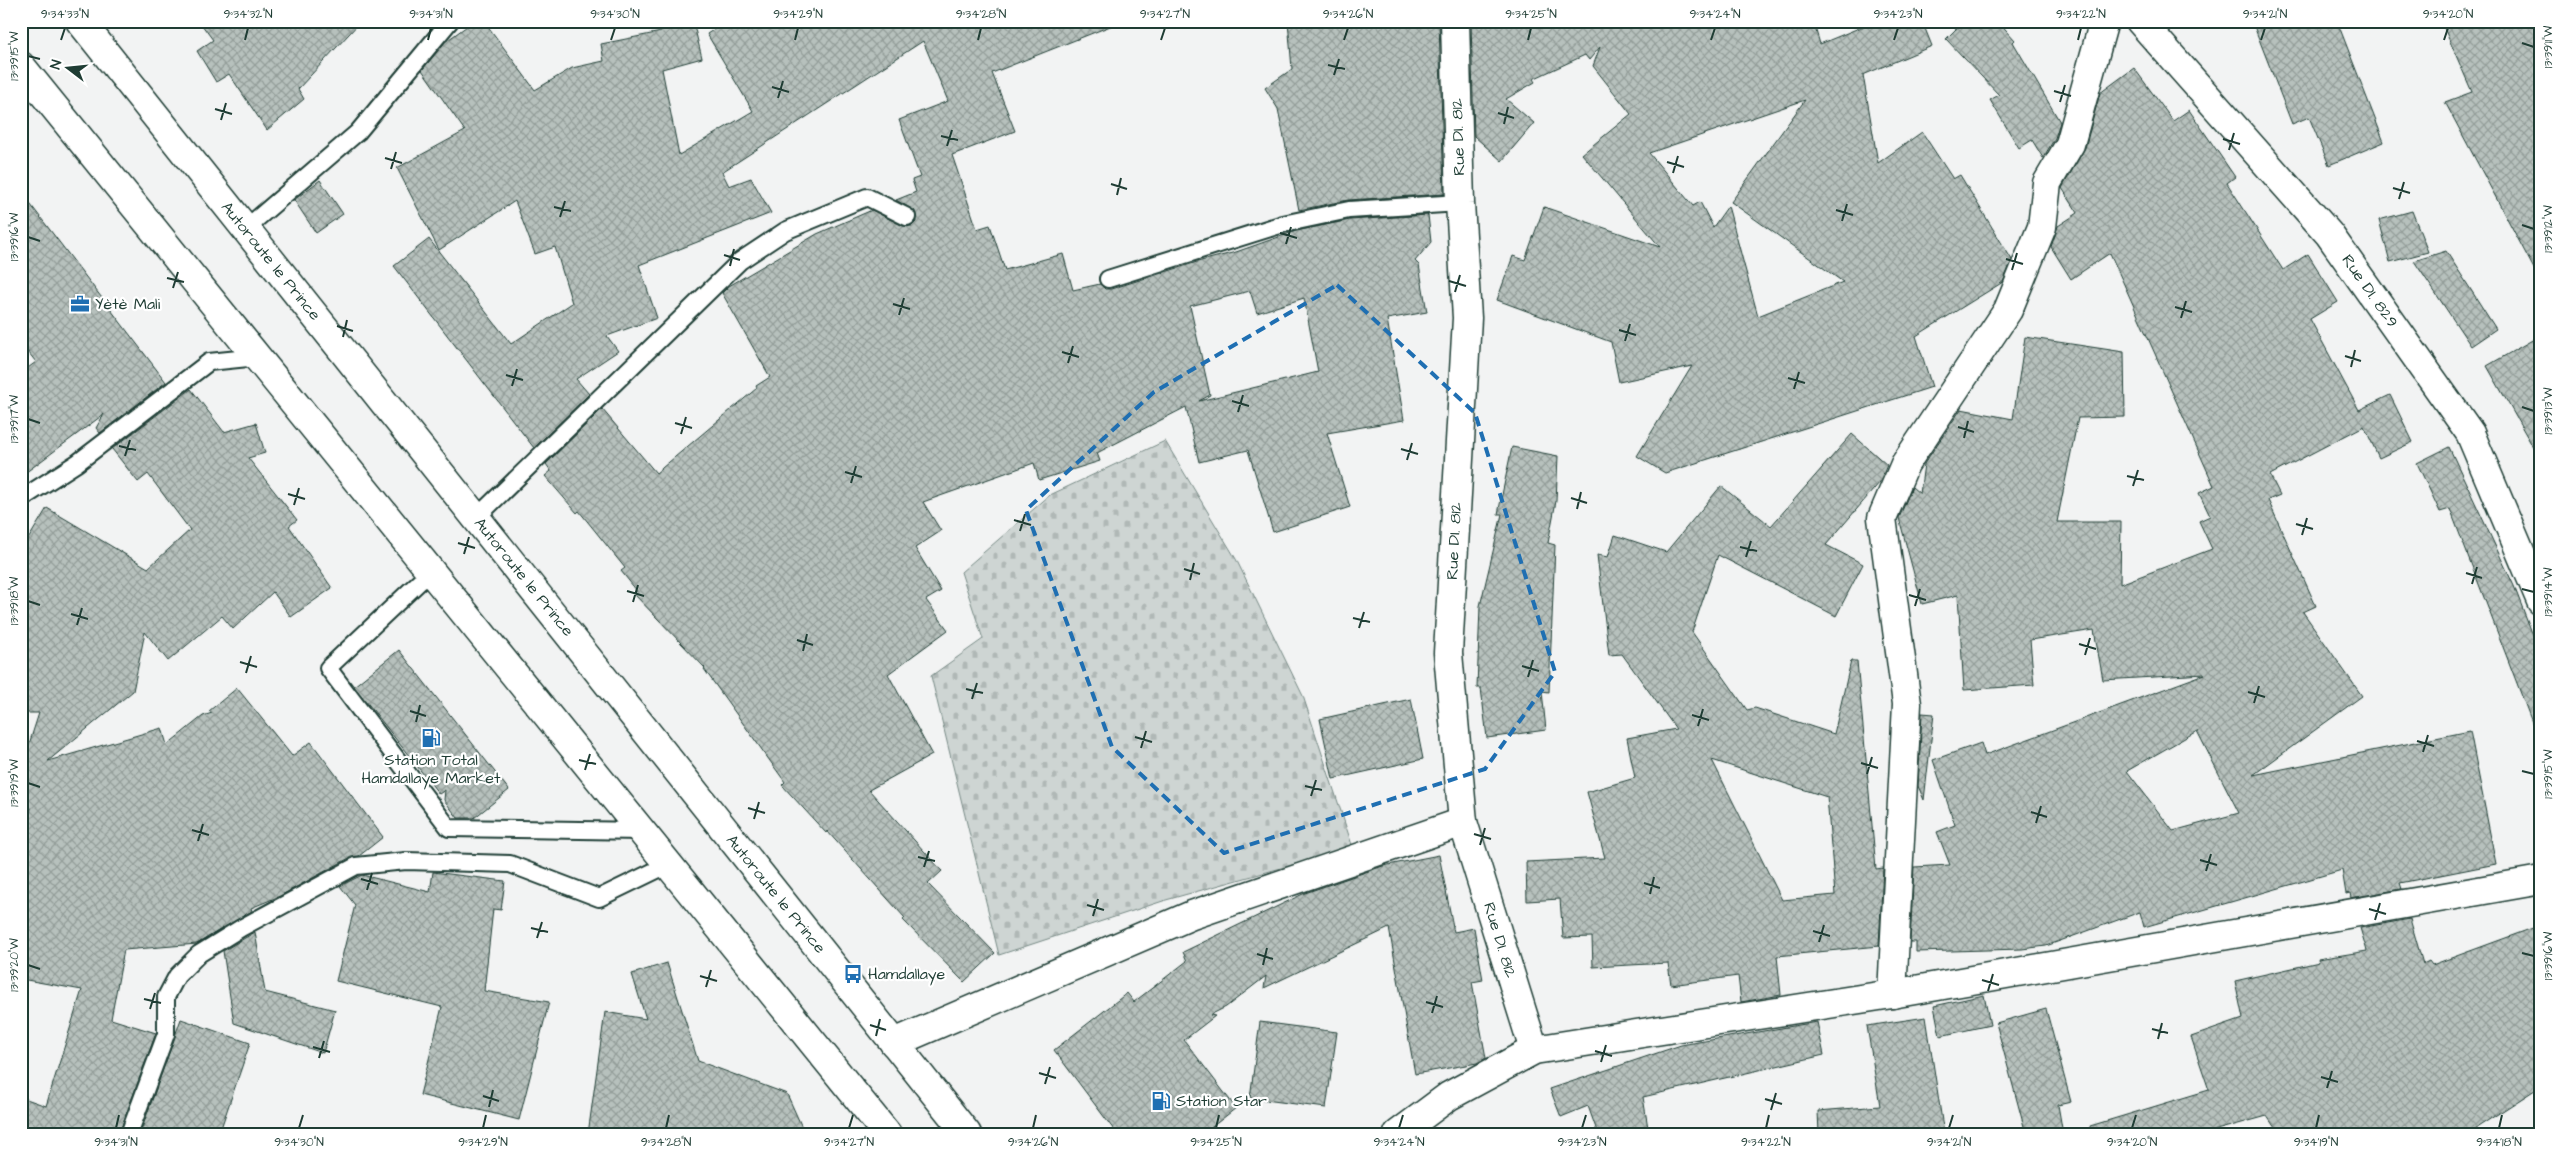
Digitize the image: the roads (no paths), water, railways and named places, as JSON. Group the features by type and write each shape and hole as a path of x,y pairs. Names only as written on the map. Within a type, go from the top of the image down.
{"street":[{"name":"Autoroute le Prince","path":"80,21 967,1134"},
{"name":"Rue DI. 812","path":"1455,21 1460,203 1467,318 1448,653 1463,822 1534,1050"},
{"path":"1892,994 1908,704 1882,518 1905,464 2008,310 2042,227 2047,183 2070,144 2104,21"},
{"name":"Rue DI. 829","path":"2140,21 2329,234 2470,433 2541,601"},
{"path":"21,66 887,1134"},
{"path":"894,1043 1192,915 1463,822"},
{"path":"1398,1134 1450,1096 1534,1050 1892,994 2541,880"}],"lane":[{"path":"246,229 358,132 450,21"},
{"path":"476,518 740,261 785,231 867,197 908,217"},
{"path":"1108,278 1283,224 1349,210 1460,203"},
{"path":"21,499 77,463 209,362 258,357"},
{"path":"431,571 328,668 449,828 642,831"},
{"path":"129,1134 166,1034 166,997 177,976 199,954 356,866 406,861 510,864 600,898 669,864"}],"place":[{"name":"Yètè Mali","path":"80,304"},
{"name":"Station Total Hamdallaye Market","path":"431,738"},
{"name":"Hamdallaye","path":"853,974"},
{"name":"Station Star","path":"1161,1101"}]}
